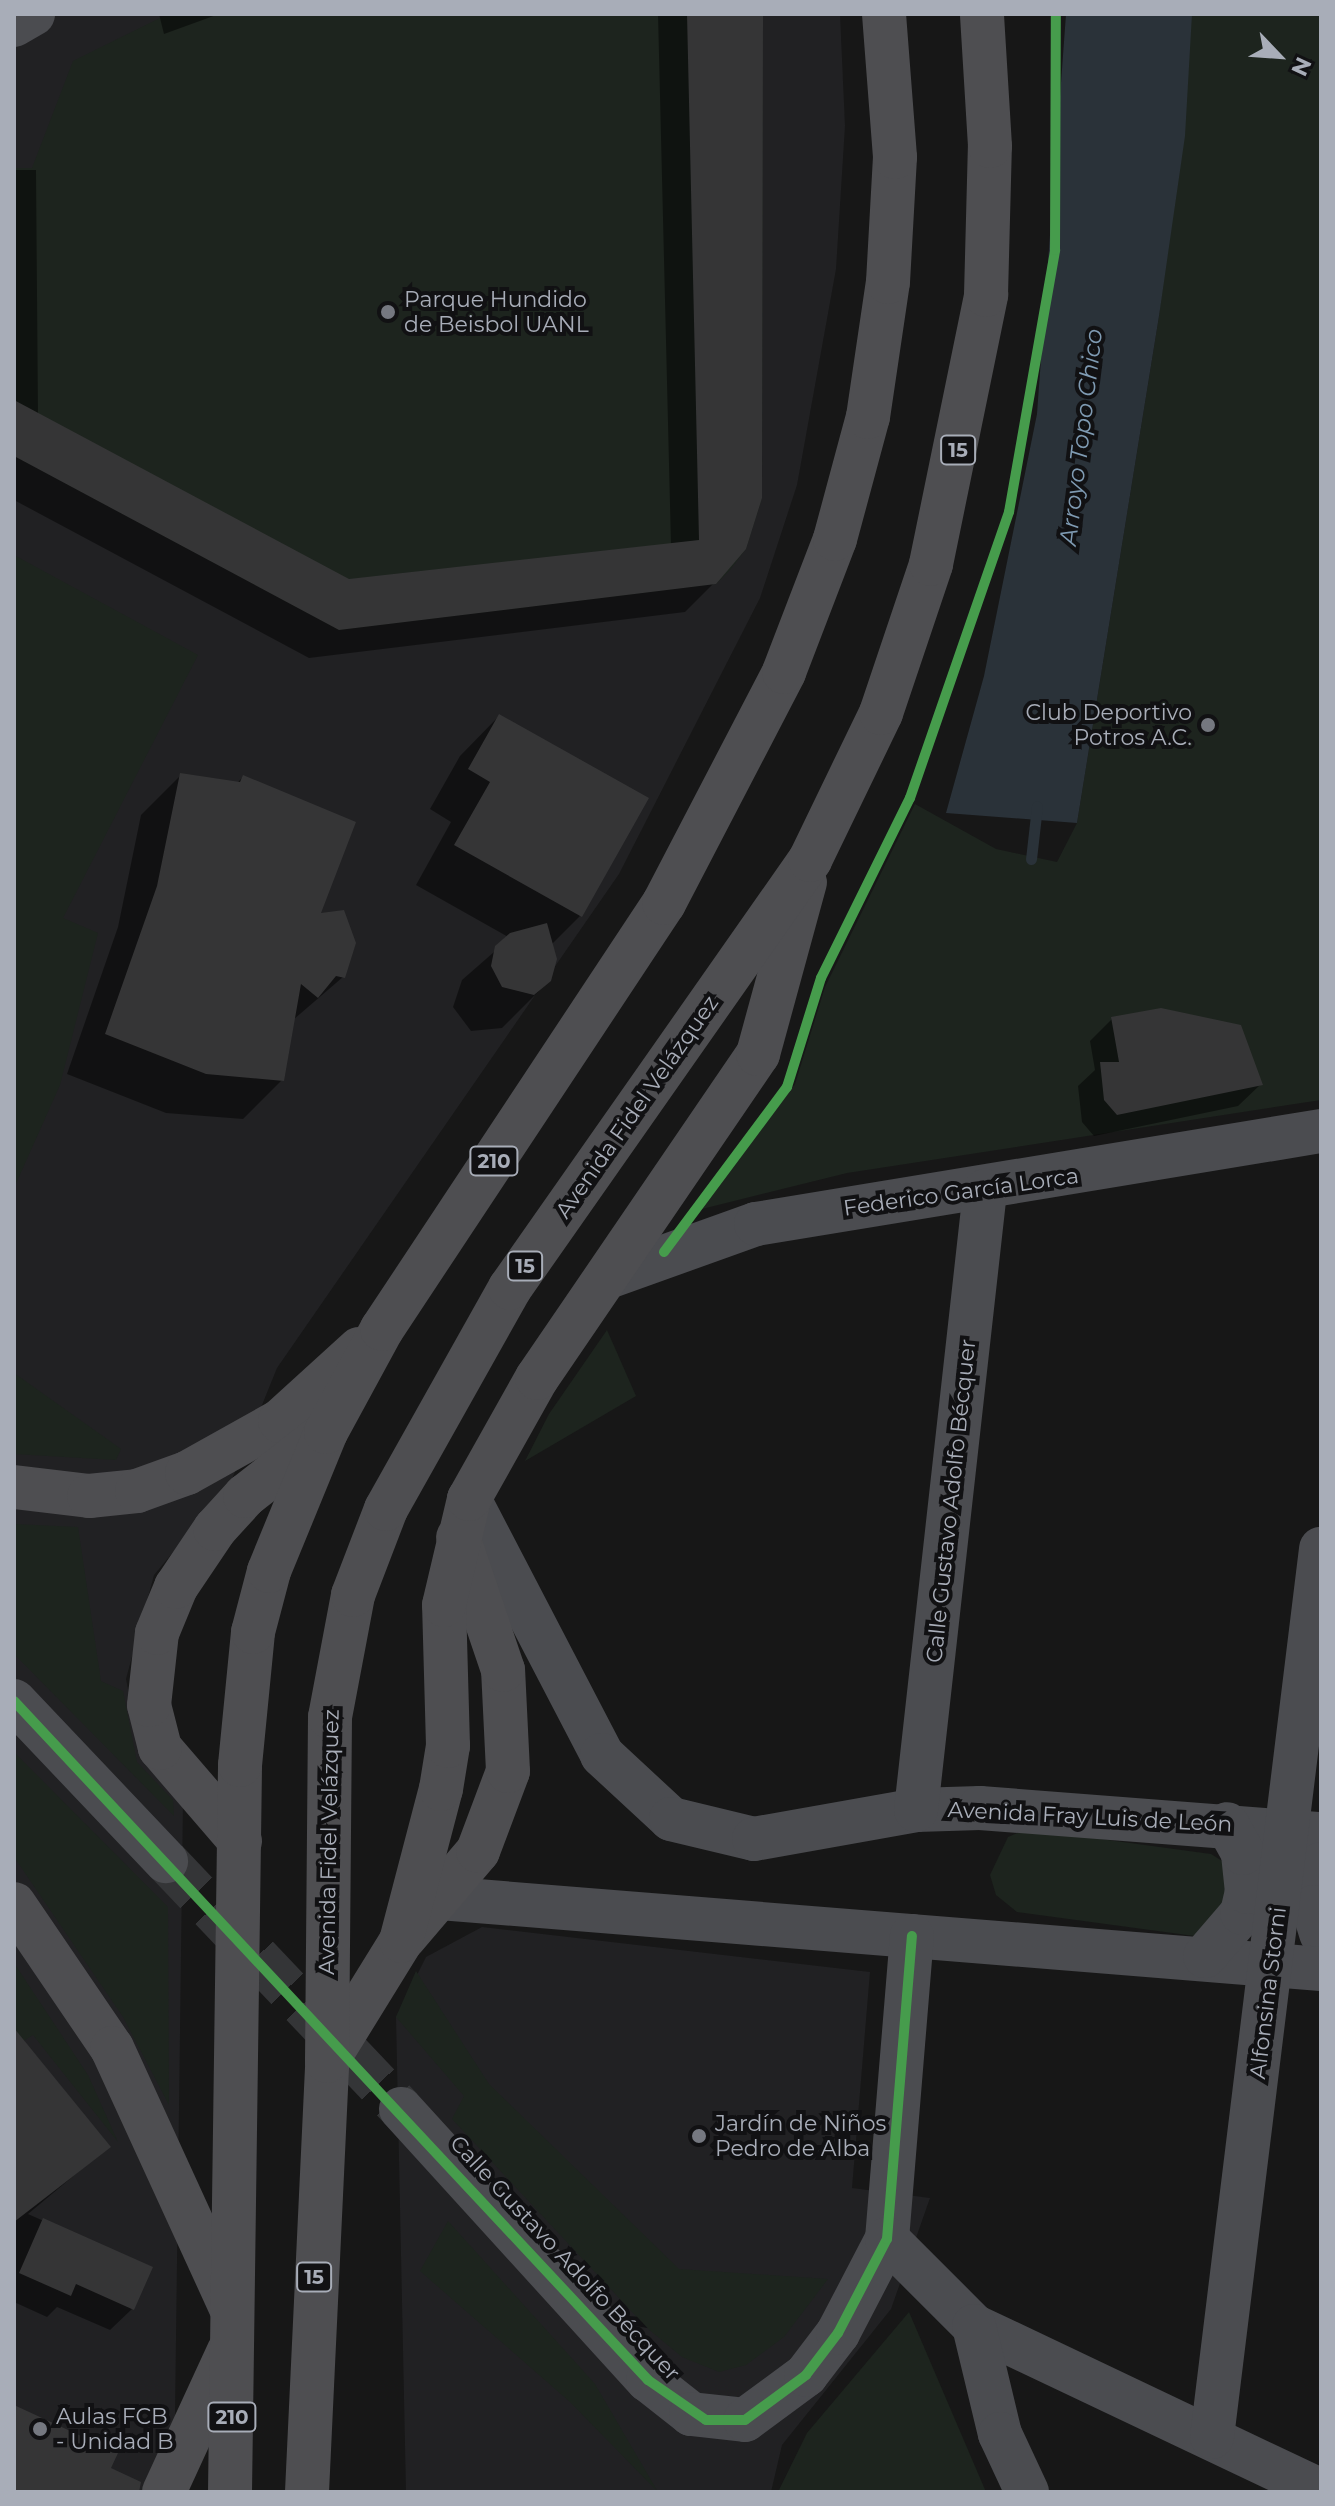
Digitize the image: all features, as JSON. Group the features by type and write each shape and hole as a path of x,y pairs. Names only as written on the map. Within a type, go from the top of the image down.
{"highway":[{"name":"210","path":"230,2492 240,1841 253,1632 269,1571 326,1432 382,1329 664,903 784,672 835,539 868,417 888,282 895,157 884,14"},
{"name":"Avenida Fidel Velázquez","path":"307,2492 327,2061 330,1717 353,1595 386,1509 510,1288 810,860 881,713 931,564 961,437 986,295 990,146 982,14"},
{"path":"401,1941 448,1746 444,1605 464,1518 537,1378 758,1054 810,860"},
{"path":"14,1487 61,1497 137,1491 216,1461 280,1421 382,1329"},
{"path":"240,1841 160,1748 149,1705 157,1633 176,1587 215,1529 326,1432"},
{"path":"327,2061 401,1941 478,1851 495,1815 511,1726 503,1670 464,1518"},
{"path":"14,1904 112,2048 234,2329 164,2492"}],"street":[{"path":"14,25 33,14"},
{"name":"Federico García Lorca","path":"608,1277 756,1224 985,1191 1321,1131"},
{"name":"Calle Gustavo Adolfo Bécquer","path":"916,1810 985,1191"},
{"name":"Avenida Fray Luis de León","path":"464,1518 602,1755 671,1819 754,1839 916,1810 1227,1824 1304,1832"},
{"name":"Alfonsina Storni","path":"1212,2437 1273,1964 1304,1832 1321,1549"},
{"path":"14,1701 166,1861"},
{"path":"1205,1956 1242,1913 1247,1892 1243,1853 1227,1824"},
{"path":"1321,1864 1313,1907 1321,1934"},
{"path":"440,1898 1205,1956 1321,1969"},
{"name":"Calle Gustavo Adolfo Bécquer","path":"401,2109 648,2380 706,2420 745,2420 806,2375 838,2333 887,2239 912,1936"},
{"path":"887,2239 974,2326 1321,2491"},
{"path":"974,2326 1000,2434 1027,2492"}],"shaded area":[{"path":"14,14 840,14 845,126 836,269 797,485 760,598 619,874 277,1368 230,1484 154,1575 126,1679 134,1718 183,1802 174,2492 14,2492"},
{"name":"Parque Hundido de Beisbol UANL","path":"168,14 763,14 762,498 746,549 716,584 339,630 14,456 14,168 32,168 73,61"},
{"name":"Club Deportivo Potros A.C.","path":"1191,14 1321,14 1321,1100 847,1173 702,1209 795,1084 825,987 915,804 996,849 1057,862 1077,823 1159,316"},
{"path":"14,555 198,655 63,918 98,933 60,1085 14,1188"},
{"path":"607,1330 636,1396 525,1461 549,1414"},
{"path":"14,1373 121,1449 116,1460 14,1454"},
{"path":"14,1524 78,1527 101,1681 123,1691 137,1762 173,1800 174,1816 14,1654"},
{"path":"14,1752 168,1907 169,2105 123,2017 14,1857"},
{"path":"1027,1829 1211,1854 1227,1864 1237,1896 1202,1937 1017,1912 996,1895 990,1875 1008,1837"},
{"path":"482,1927 870,1972 852,2188 930,2198 891,2309 782,2445 771,2492 406,2492 396,2017 426,1957"},
{"path":"14,1963 88,2075 118,2142 33,2035 14,2047"},
{"path":"416,1971 489,2084 679,2269 828,2279 784,2337 746,2365 719,2372 682,2357 647,2328 452,2119 464,2096 396,2017"},
{"path":"448,2221 595,2384 658,2492 570,2402 420,2271"},
{"path":"909,2312 986,2492 778,2492 807,2433"}],"water":[{"path":"1066,14 1192,14 1185,136 1077,823 946,813 984,676 1037,414"}],"building":[{"path":"687,14 763,14 762,498 746,549 716,584 339,630 14,456 14,400 349,579 699,540"},
{"path":"499,714 649,798 582,917 454,845 490,782 468,769"},
{"path":"180,773 240,782 243,775 356,822 321,913 344,910 356,943 345,978 336,976 318,998 301,984 284,1081 206,1074 105,1034 157,886"},
{"path":"547,923 557,959 551,981 534,995 502,987 491,966 495,946 510,933"},
{"path":"1161,1008 1241,1025 1263,1085 1117,1115 1104,1100 1100,1062 1119,1062 1111,1017"},
{"path":"14,2028 111,2147 14,2222"},
{"path":"43,2218 153,2267 134,2310 76,2284 71,2296 19,2273"},
{"name":"Aulas FCB - Unidad B","path":"14,2405 118,2453 111,2468 141,2482 139,2492 14,2492"}],"waterway":[{"name":"Arroyo Topo Chico","path":"1031,859 1037,806"}],"tunnel":[{"path":"166,1861 401,2109"}],"cycle path":[{"path":"664,1252 787,1087 821,978 910,798 1009,512 1055,250 1056,14"},
{"path":"14,1701 648,2380 706,2420 745,2420 806,2375 838,2333 887,2239 912,1936"}],"place":[{"name":"Parque Hundido de Beisbol UANL","path":"388,312"},
{"name":"Club Deportivo Potros A.C.","path":"1208,725"},
{"name":"Jardín de Niños Pedro de Alba","path":"699,2136"},
{"name":"Aulas FCB - Unidad B","path":"40,2429"}]}
